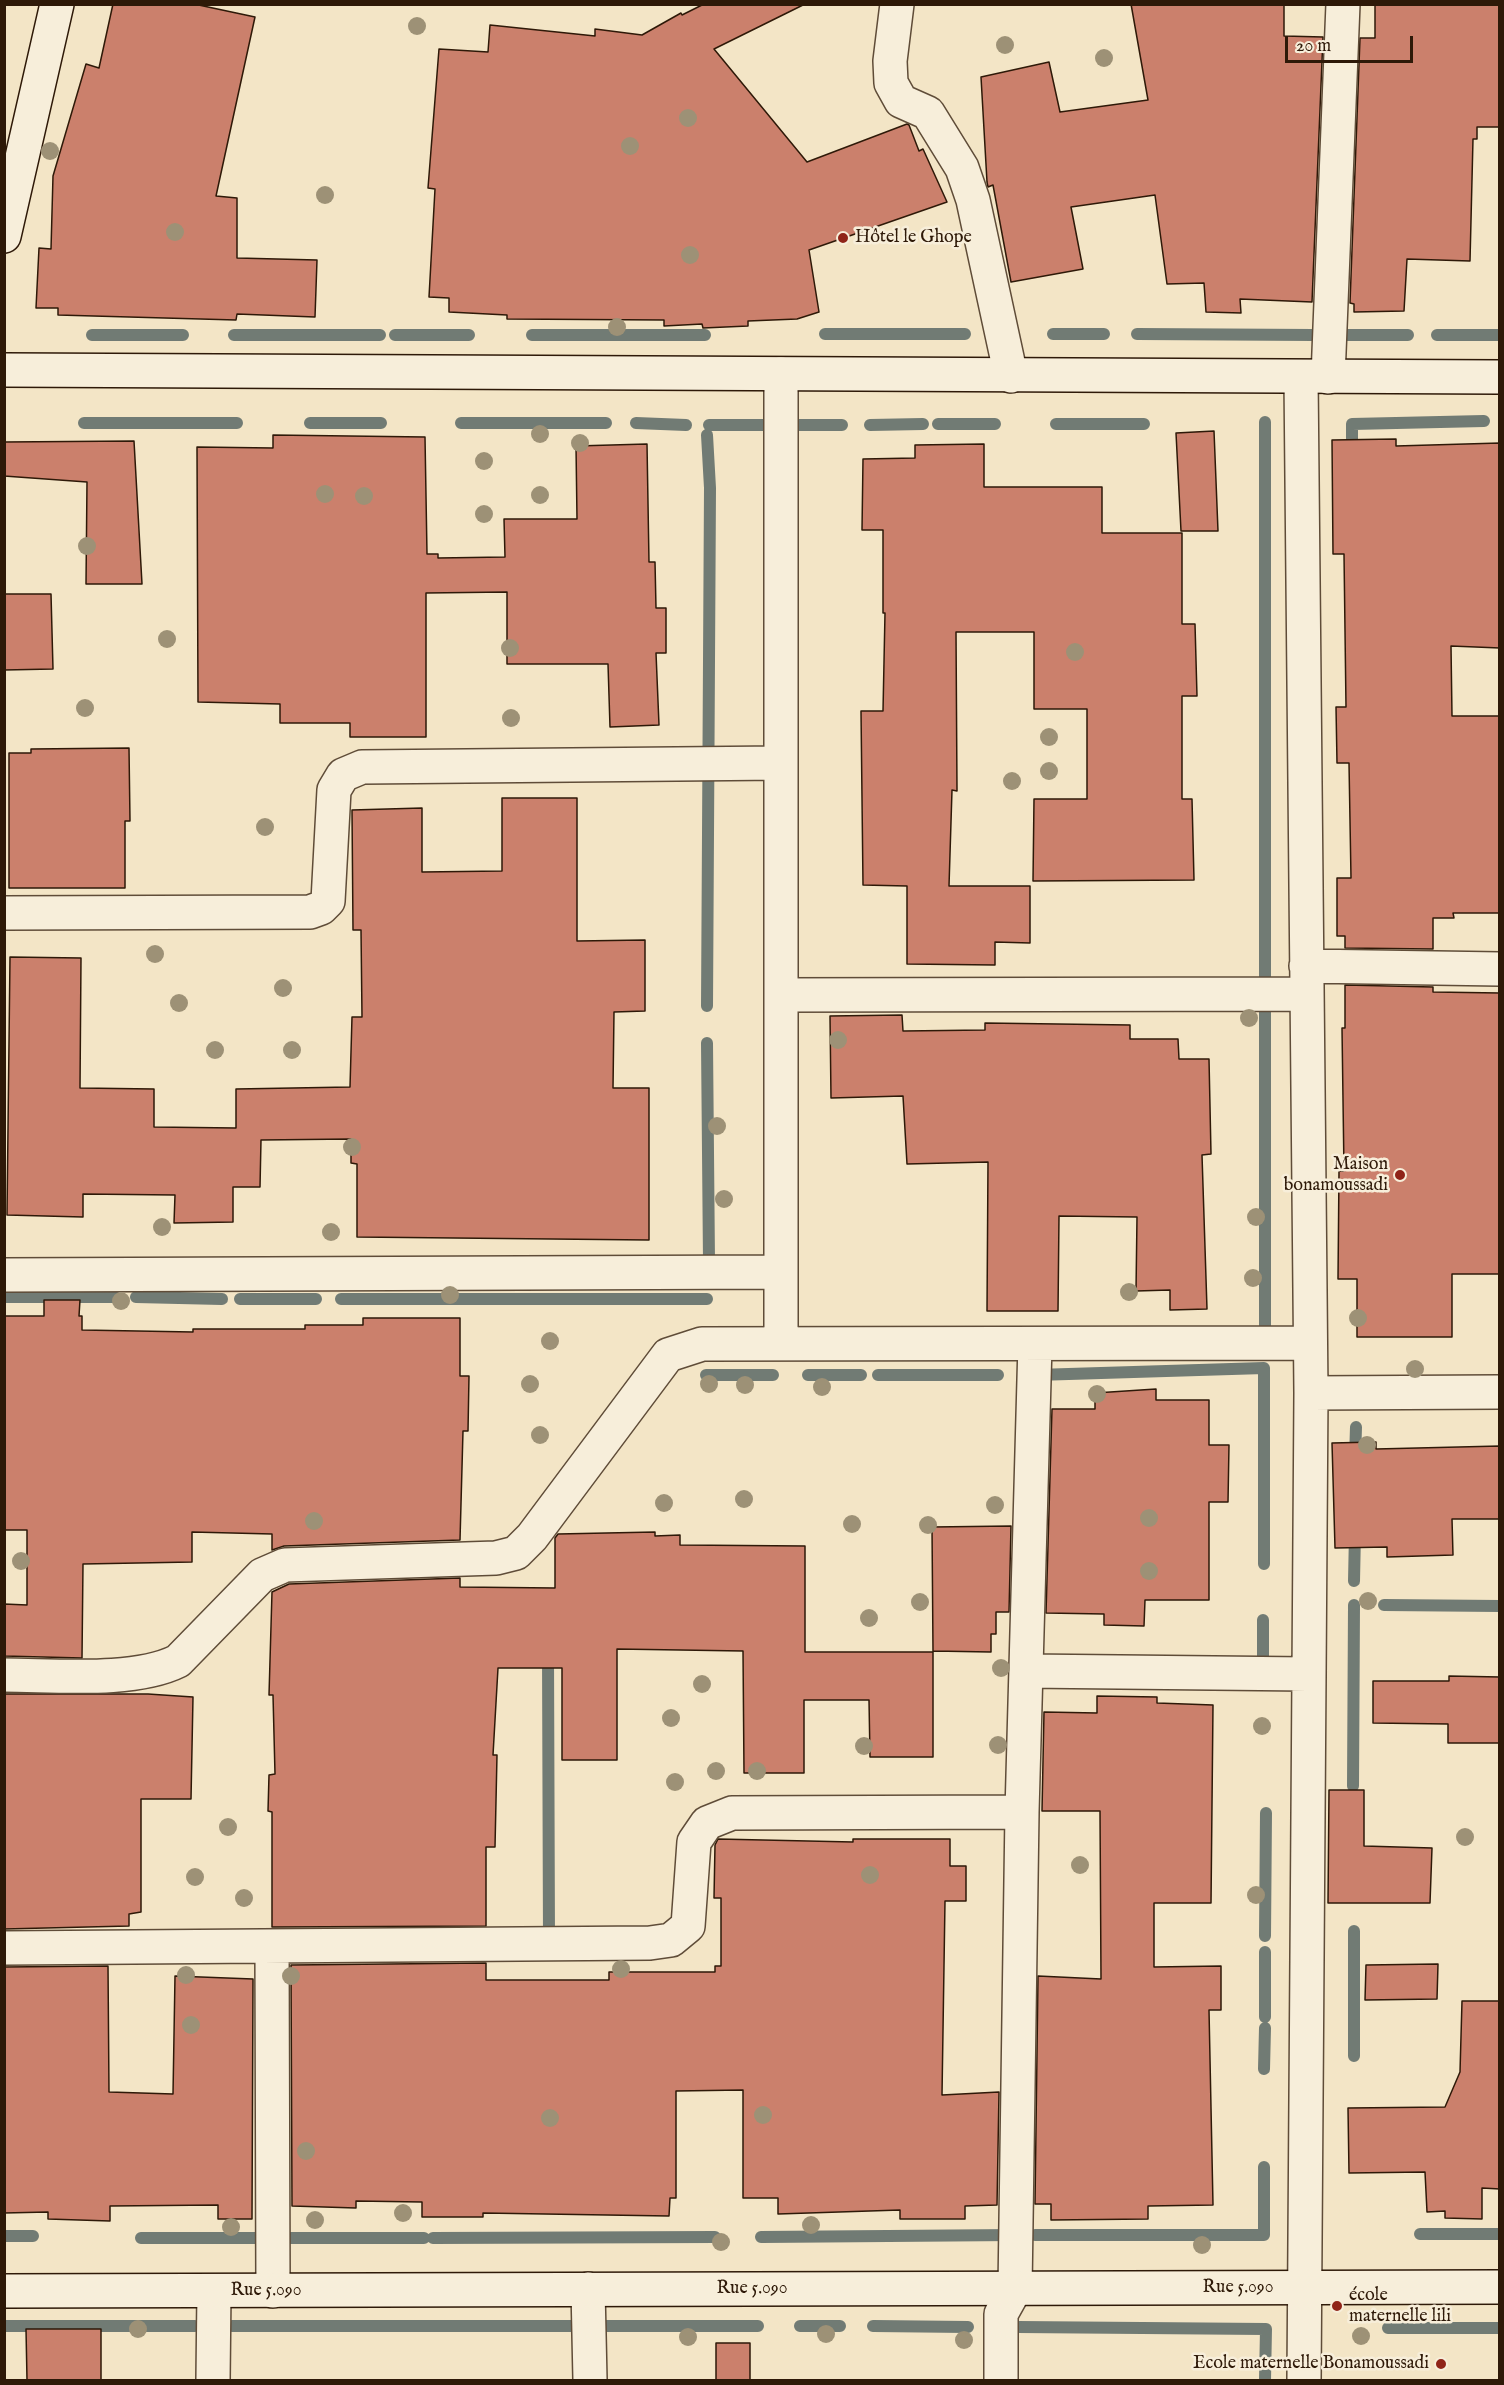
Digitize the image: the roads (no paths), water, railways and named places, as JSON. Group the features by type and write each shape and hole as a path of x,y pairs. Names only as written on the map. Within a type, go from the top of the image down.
{"street":[{"path":"4,236 57,4"},
{"path":"897,4 890,62 891,83 901,101 928,113 962,168 973,200 1011,376"},
{"path":"1304,2380 1307,1674 1311,1394 1306,980 1314,377 1342,4"},
{"path":"4,370 1500,377"},
{"path":"781,374 781,1344"},
{"path":"4,913 310,912 321,908 328,901 334,790 343,775 362,767 781,763"},
{"path":"781,995 1306,980 1500,969"},
{"path":"4,1275 781,1272"},
{"path":"4,1676 138,1674 161,1670 178,1661 262,1575 285,1565 496,1558 516,1553 532,1537 668,1355 702,1344 1310,1343"},
{"path":"1001,2380 1001,2314 1015,2289 1022,1812 1035,1344"},
{"path":"1311,1394 1500,1392"},
{"path":"1026,1671 1307,1674"},
{"path":"4,1948 650,1943 671,1940 688,1926 694,1842 707,1822 732,1813 1022,1812"},
{"path":"272,1946 273,2291"},
{"name":"Rue 5.090","path":"4,2291 1500,2288"},
{"path":"588,2289 590,2380"},
{"path":"213,2380 214,2291"}],"waterway":[{"path":"825,334 965,334"},
{"path":"1053,334 1104,334"},
{"path":"1137,334 1313,335"},
{"path":"92,335 183,335"},
{"path":"234,335 380,335"},
{"path":"395,335 469,335"},
{"path":"532,335 705,335"},
{"path":"1337,335 1408,335"},
{"path":"1437,335 1500,335"},
{"path":"1352,454 1352,424 1484,421"},
{"path":"1265,422 1265,1343"},
{"path":"84,423 237,423"},
{"path":"310,423 381,423"},
{"path":"461,423 606,423"},
{"path":"636,423 686,425"},
{"path":"870,425 923,424"},
{"path":"938,424 995,424"},
{"path":"1056,424 1144,424"},
{"path":"709,425 842,425"},
{"path":"707,435 710,488 707,1006"},
{"path":"707,1043 709,1262"},
{"path":"4,1297 115,1297"},
{"path":"136,1297 222,1299"},
{"path":"240,1299 316,1299"},
{"path":"341,1299 707,1299"},
{"path":"1036,1375 1264,1368 1264,1564"},
{"path":"706,1375 773,1375"},
{"path":"808,1375 861,1375"},
{"path":"878,1375 998,1375"},
{"path":"1355,1459 1356,1427"},
{"path":"1354,1581 1355,1533"},
{"path":"1353,1786 1354,1605"},
{"path":"1384,1605 1500,1606"},
{"path":"1263,1620 1263,1673"},
{"path":"548,1653 549,1941"},
{"path":"1265,1936 1266,1813"},
{"path":"1354,1931 1354,2056"},
{"path":"1265,1952 1265,2017"},
{"path":"1264,2069 1265,2028"},
{"path":"1035,2235 1264,2235 1264,2167"},
{"path":"1420,2234 1500,2234"},
{"path":"761,2237 1015,2235"},
{"path":"4,2236 33,2236"},
{"path":"433,2238 715,2237"},
{"path":"141,2238 424,2238"},
{"path":"4,2326 195,2326"},
{"path":"232,2326 758,2326"},
{"path":"800,2326 840,2326"},
{"path":"873,2326 968,2327"},
{"path":"1018,2327 1266,2329 1265,2380"},
{"path":"1388,2328 1500,2328"}],"place":[{"name":"Hôtel le Ghope","path":"843,238"},
{"name":"Maison bonamoussadi","path":"1400,1175"},
{"name":"école maternelle lili","path":"1337,2306"},
{"name":"Ecole maternelle Bonamoussadi","path":"1441,2364"}]}
